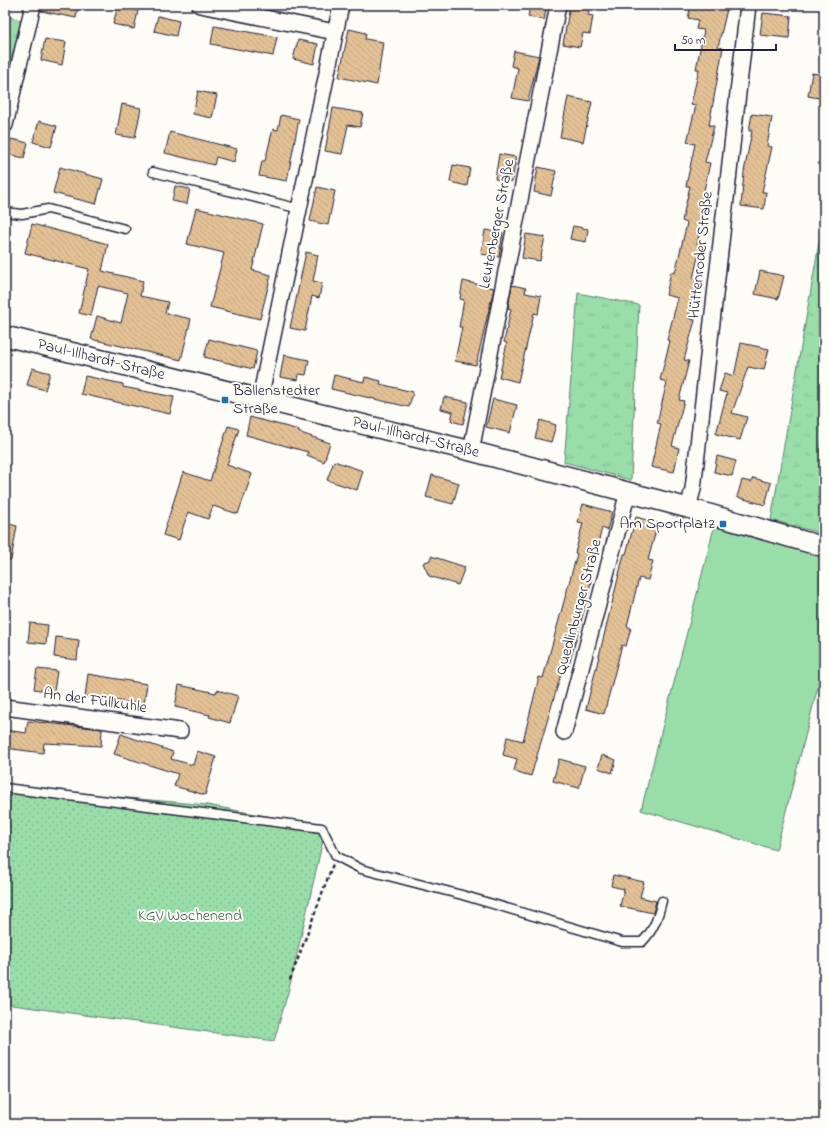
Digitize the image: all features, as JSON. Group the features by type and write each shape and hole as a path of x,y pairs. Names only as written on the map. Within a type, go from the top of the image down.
{"street":[{"path":"5,125 34,5"},
{"path":"200,5 335,32"},
{"path":"260,399 341,5"},
{"name":"Leutenberger Straße","path":"471,451 558,5"},
{"name":"Hüttenroder Straße","path":"688,508 692,489 748,5"},
{"name":"Paul-Illhardt-Straße","path":"5,336 471,451 688,508 824,547"},
{"name":"Quedlinburger Straße","path":"564,732 628,492"},
{"name":"An der Füllkuhle","path":"5,707 180,731"}],"lane":[{"path":"153,172 300,209"},
{"path":"5,212 22,214 48,209 125,229"},
{"path":"5,788 322,828 336,856 361,869 462,895 622,942 642,942 653,928 662,901"}],"path":[{"path":"290,980 336,856"}],"green space":[{"path":"5,15 21,21 5,91"},
{"path":"824,214 824,534 771,520"},
{"path":"578,293 639,305 631,480 564,462"},
{"path":"715,524 824,554 824,663 776,850 641,810"},
{"name":"KGV Wochenend","path":"5,787 207,805 326,827 289,989 274,1041 5,1004"}],"building":[{"path":"42,5 78,5 76,18 41,11"},
{"path":"530,5 547,5 544,20 528,17"},
{"path":"570,5 590,5 588,15 593,16 590,34 583,33 580,47 563,44"},
{"path":"691,5 728,5 718,47 723,48 709,125 714,126 705,162 710,163 701,204 706,205 697,244 701,245 693,278 698,279 688,318 695,320 684,360 689,361 679,400 684,401 672,446 679,448 674,472 651,467 661,424 657,423 667,382 660,380 670,341 667,340 678,298 666,295 671,272 675,273 687,223 682,221 690,186 686,186 695,144 687,142 696,105 691,104 699,69 696,69 704,30 696,29 698,20 688,18"},
{"path":"118,6 138,11 134,29 113,24"},
{"path":"763,13 791,16 789,38 760,35"},
{"path":"158,16 179,21 176,36 154,31"},
{"path":"214,26 277,37 273,56 211,44"},
{"path":"349,29 366,33 365,39 383,42 377,85 339,77"},
{"path":"45,39 66,42 62,65 41,60"},
{"path":"298,40 318,44 314,64 293,59"},
{"path":"514,51 539,56 528,101 512,98 518,68 511,66"},
{"path":"812,73 824,75 824,99 808,96"},
{"path":"198,91 217,95 212,118 193,114"},
{"path":"568,97 592,102 583,142 560,137"},
{"path":"122,104 141,108 135,138 116,135"},
{"path":"333,108 363,113 360,127 348,125 342,154 325,151"},
{"path":"752,114 772,117 767,146 772,147 762,192 766,192 764,209 741,206 744,172 752,131 749,131"},
{"path":"281,115 299,119 287,181 259,176 262,161 265,161 273,129 278,130"},
{"path":"39,121 57,126 51,147 33,142"},
{"path":"170,132 237,149 234,162 216,157 214,165 165,153"},
{"path":"11,139 28,143 24,158 7,154"},
{"path":"499,154 516,157 512,182 495,179"},
{"path":"453,165 470,168 467,186 450,182"},
{"path":"60,167 103,179 96,204 53,193"},
{"path":"538,167 556,171 551,196 534,192"},
{"path":"175,186 190,189 187,204 172,201"},
{"path":"317,187 335,191 328,225 310,221"},
{"path":"196,208 263,224 252,270 271,275 260,319 210,307 224,253 187,244"},
{"path":"32,224 108,244 102,271 143,281 140,296 168,302 165,313 191,319 181,360 91,339 97,316 121,323 128,293 98,286 91,316 79,313 89,269 25,253"},
{"path":"573,226 588,229 586,242 570,239"},
{"path":"485,230 503,233 499,257 481,254"},
{"path":"526,234 545,237 540,261 522,258"},
{"path":"306,252 318,255 313,281 322,283 319,298 312,296 305,331 290,328"},
{"path":"760,271 784,276 778,299 755,294"},
{"path":"463,281 494,288 476,365 455,361 462,327 459,327 464,300 460,299"},
{"path":"512,285 526,288 525,293 541,296 538,314 534,313 518,382 499,377 507,343 504,342 511,309 508,308"},
{"path":"209,339 257,351 253,369 204,357"},
{"path":"741,343 769,349 764,370 748,367 732,413 747,417 740,440 716,434 727,393 719,391 725,373 734,376"},
{"path":"284,355 309,360 306,375 299,374 298,380 280,377"},
{"path":"32,368 50,373 45,390 27,385"},
{"path":"334,375 364,382 365,377 381,381 380,384 413,392 409,407 331,389"},
{"path":"85,376 123,384 123,387 174,397 170,414 81,394"},
{"path":"444,397 468,402 463,424 451,421 453,412 441,409"},
{"path":"493,399 517,405 510,433 486,427"},
{"path":"250,417 299,430 298,432 330,443 324,462 307,455 308,452 246,435"},
{"path":"540,420 556,425 551,442 535,438"},
{"path":"228,426 239,429 227,465 252,474 238,514 213,506 208,519 188,512 179,540 163,535 183,472 210,481"},
{"path":"717,456 736,461 732,476 714,472"},
{"path":"334,461 363,471 357,490 327,480"},
{"path":"432,475 459,483 453,504 426,497"},
{"path":"753,478 771,483 765,505 737,497 742,480 751,482"},
{"path":"583,504 612,512 607,530 602,528 590,575 592,576 588,596 569,665 564,664 531,776 514,771 517,759 503,755 507,737 523,741 539,677 543,678 577,554 575,553 583,523 578,522"},
{"path":"636,517 658,523 648,560 653,561 648,580 639,578 627,626 631,628 626,646 622,645 604,714 586,709 624,554 626,554"},
{"path":"5,523 17,526 11,560 5,560"},
{"path":"431,556 465,567 458,585 429,576 423,563 430,560"},
{"path":"30,623 48,625 46,644 28,642"},
{"path":"56,637 79,640 77,660 54,657"},
{"path":"37,669 57,671 54,692 34,689"},
{"path":"88,674 147,684 144,704 85,697"},
{"path":"179,685 216,693 217,690 238,696 230,723 209,717 210,715 175,707"},
{"path":"28,721 102,729 101,746 44,743 43,753 5,748 5,730 26,733"},
{"path":"121,734 173,752 171,759 193,765 197,751 216,757 205,795 174,786 178,774 114,754"},
{"path":"602,755 616,760 612,773 598,768"},
{"path":"559,759 585,766 579,788 553,781"},
{"path":"613,875 644,882 640,897 656,901 653,913 620,906 624,889 611,886"}],"place":[{"name":"Ballenstedter Straße","path":"225,400"},
{"name":"Am Sportplatz","path":"723,524"}]}
